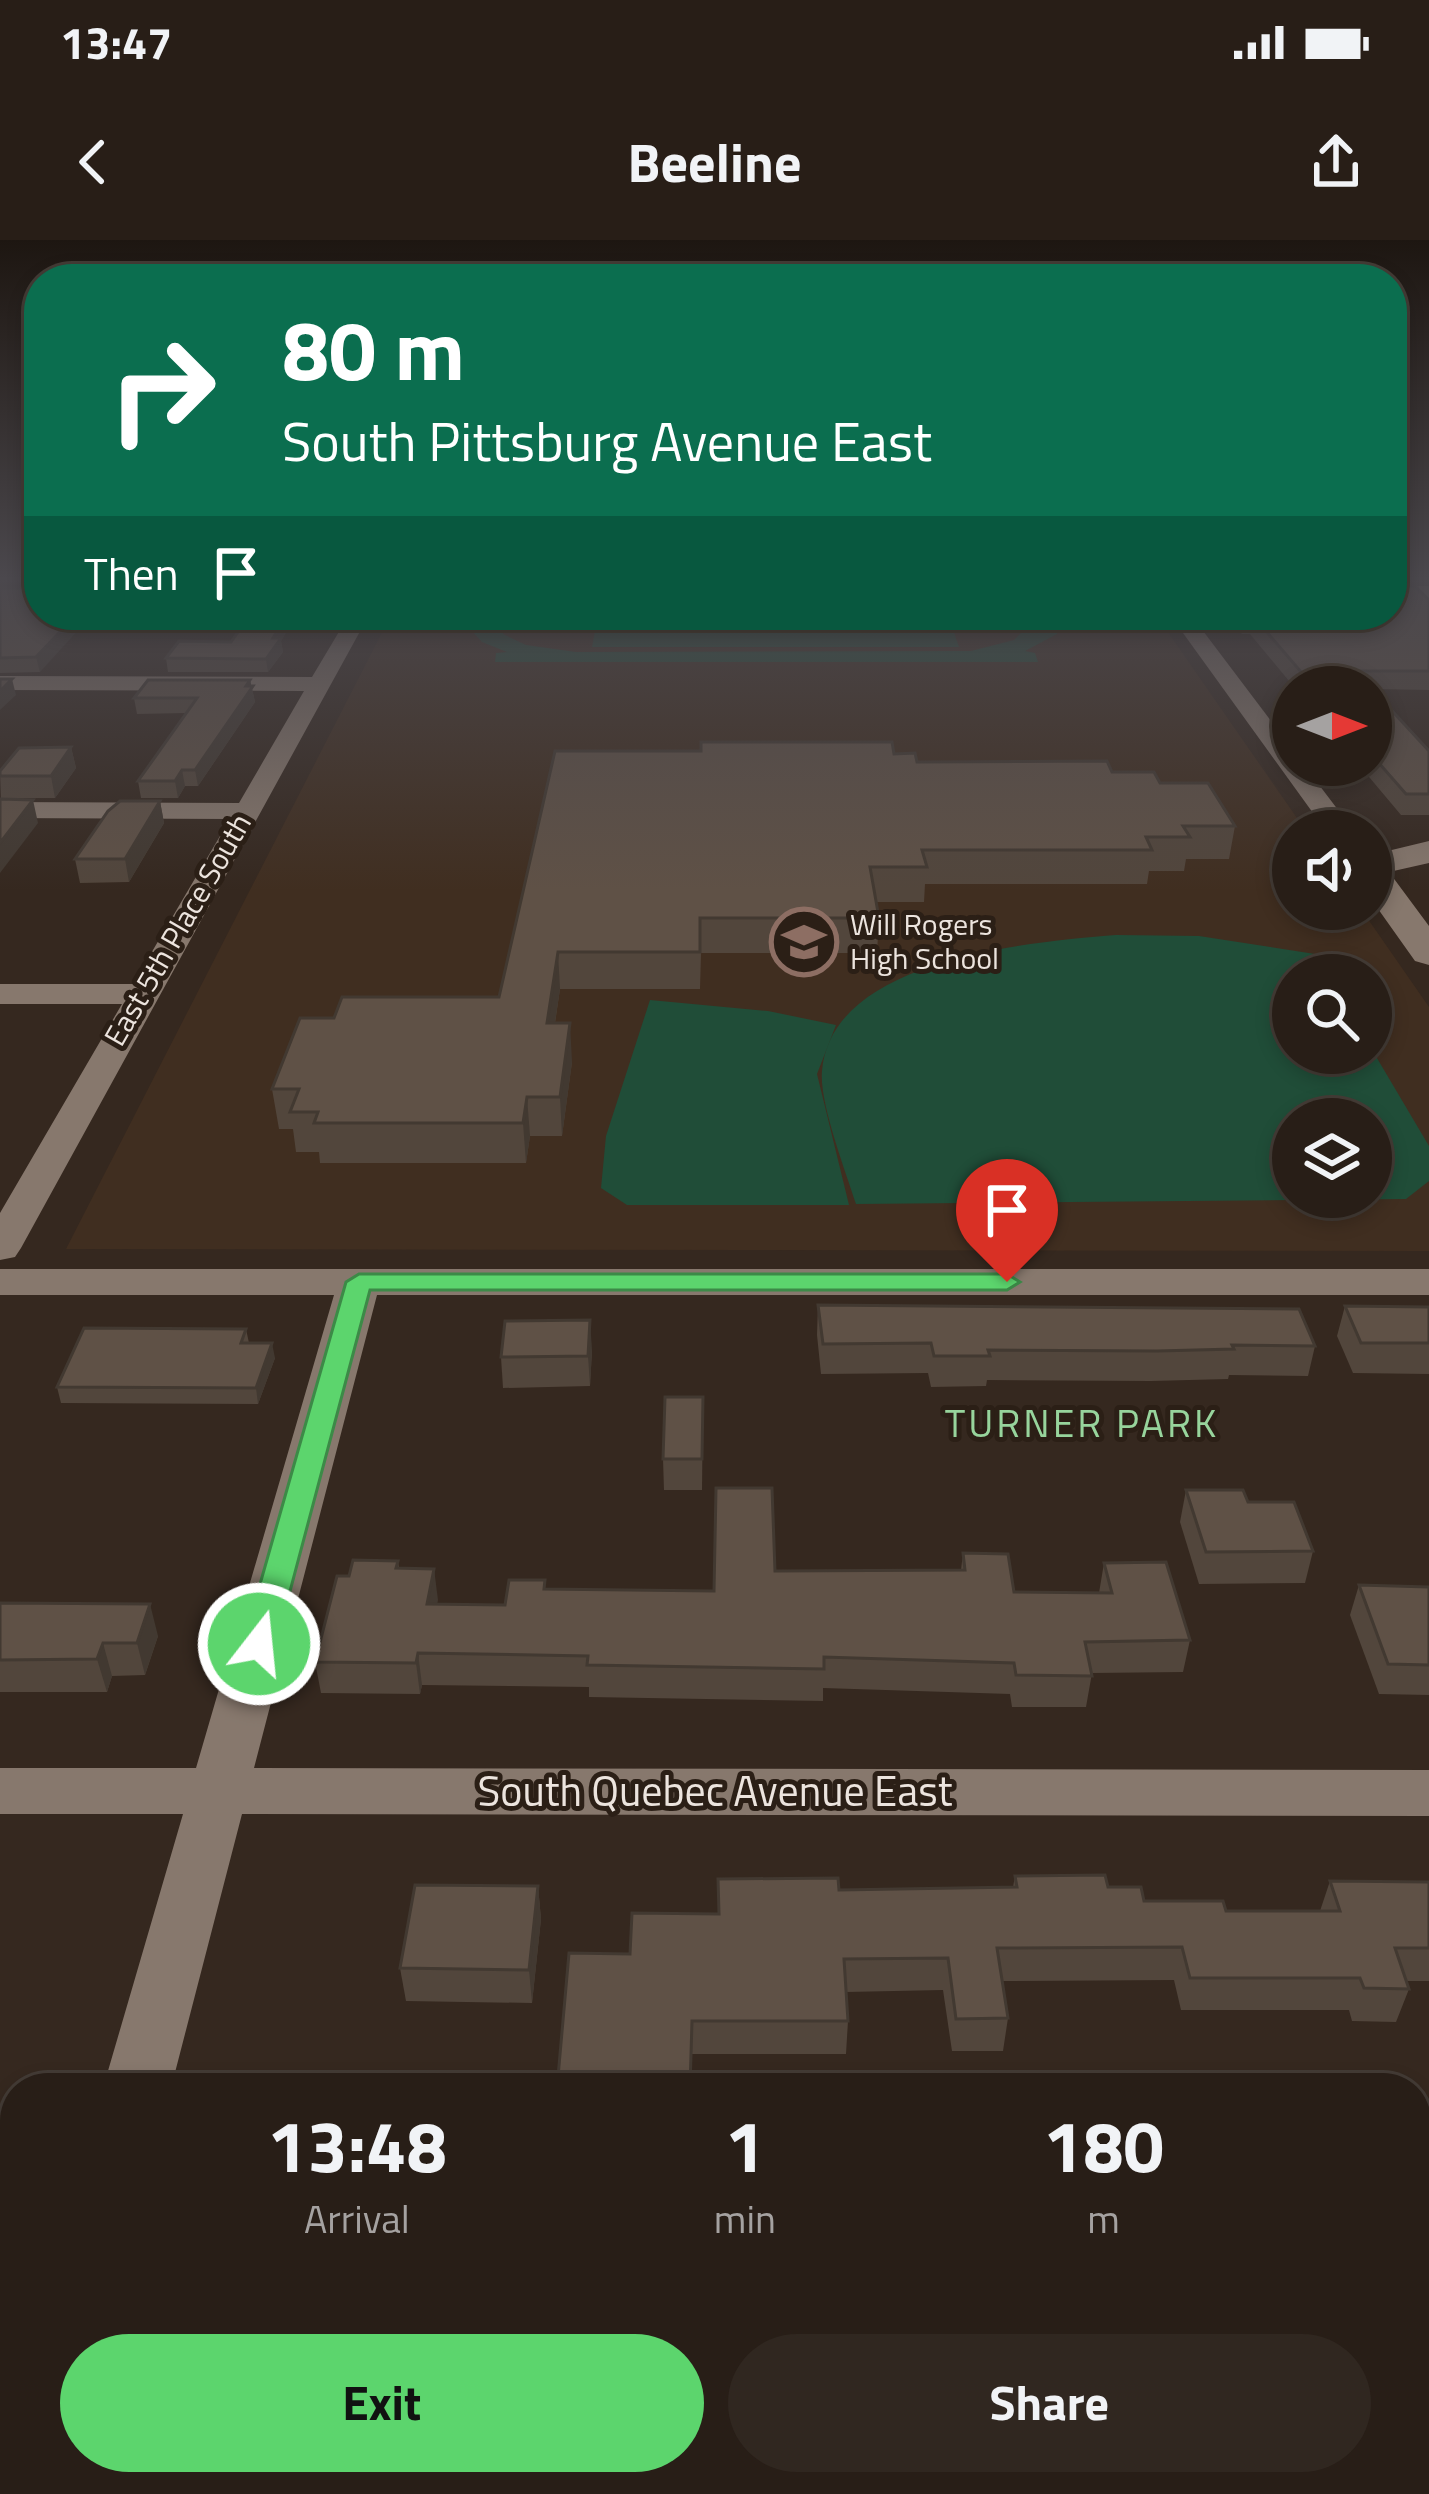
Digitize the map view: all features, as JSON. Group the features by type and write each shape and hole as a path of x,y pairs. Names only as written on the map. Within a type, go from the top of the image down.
{"street":[{"name":"East 5th Place South","path":"0,1248 324,681"},
{"path":"1229,681 1324,810"},
{"path":"0,683 323,684"},
{"path":"0,810 247,811"},
{"path":"1392,863 1429,852"},
{"path":"1392,899 1429,953"},
{"path":"0,994 142,994"},
{"path":"0,1282 1429,1282"},
{"path":"141,2073 359,1282"},
{"name":"South Quebec Avenue East","path":"0,1791 1429,1793"}],"shaded area":[{"name":"Will Rogers High School","path":"357,681 1202,681 1291,810 1272,810 1272,930 1376,930 1429,1007 1429,1251 66,1249"}],"green space":[{"path":"1116,935 1199,936 1315,954 1272,954 1272,1074 1386,1074 1429,1146 1429,1181 1406,1199 1392,1199 1392,1098 1272,1098 1272,1200 856,1204 822,1084 834,1033 860,1003 897,980 941,963 1036,943"},
{"path":"650,1000 768,1011 836,1025 817,1074 849,1205 627,1205 601,1188 606,1136"}],"building":[{"path":"147,681 249,681 246,686 253,686 195,770 182,770 175,781 138,781 197,698 134,698"},
{"path":"1392,711 1429,751 1429,794 1406,794 1392,778"},
{"path":"701,742 892,742 894,754 915,753 917,762 1107,761 1112,772 1154,772 1160,783 1208,783 1235,826 1183,826 1190,837 1146,837 1152,850 922,850 927,867 870,867 879,918 700,918 700,952 558,952 547,1023 570,1023 560,1097 527,1097 523,1123 314,1123 318,1112 290,1112 299,1089 272,1089 300,1018 334,1018 342,997 499,997 555,751 701,751"},
{"path":"71,747 51,776 0,776 19,748"},
{"path":"0,799 33,800 0,843"},
{"path":"120,801 160,801 125,859 75,859 108,811"},
{"path":"818,1305 1299,1309 1315,1346 988,1350 990,1356 934,1356 931,1343 823,1344"},
{"path":"1345,1306 1429,1307 1429,1343 1361,1343"},
{"path":"590,1320 588,1356 501,1357 505,1321"},
{"path":"84,1328 246,1329 241,1343 272,1343 256,1388 57,1387"},
{"path":"665,1397 703,1397 702,1459 663,1459"},
{"path":"716,1488 772,1488 775,1571 965,1570 963,1553 1008,1554 1014,1592 1112,1593 1104,1563 1166,1562 1190,1640 1085,1642 1092,1676 1016,1675 1014,1663 824,1657 824,1669 587,1665 588,1656 418,1653 416,1663 315,1662 337,1576 349,1576 353,1560 398,1561 396,1568 434,1569 427,1604 505,1605 509,1580 545,1580 544,1589 714,1591"},
{"path":"1186,1490 1243,1490 1248,1502 1294,1502 1313,1551 1206,1552"},
{"path":"1359,1585 1429,1587 1429,1665 1388,1664"},
{"path":"0,1603 150,1604 137,1643 103,1643 97,1659 0,1660"},
{"path":"1105,1875 1108,1887 1141,1887 1144,1901 1223,1901 1226,1911 1340,1911 1330,1881 1429,1882 1429,1948 1395,1948 1409,1989 1364,1988 1360,1978 1190,1978 1182,1947 997,1948 1008,2018 956,2019 948,1958 844,1959 848,2021 692,2021 690,2073 558,2073 569,1953 630,1954 632,1913 719,1914 718,1879 838,1878 839,1890 1017,1887 1015,1876"},
{"path":"415,1885 538,1886 529,1970 400,1968"}],"place":[{"name":"Will Rogers High School","path":"804,942"}],"district":[{"name":"TURNER PARK","path":"1082,1423"}],"route":[{"path":"259,1644 359,1282 1007,1282"}]}
